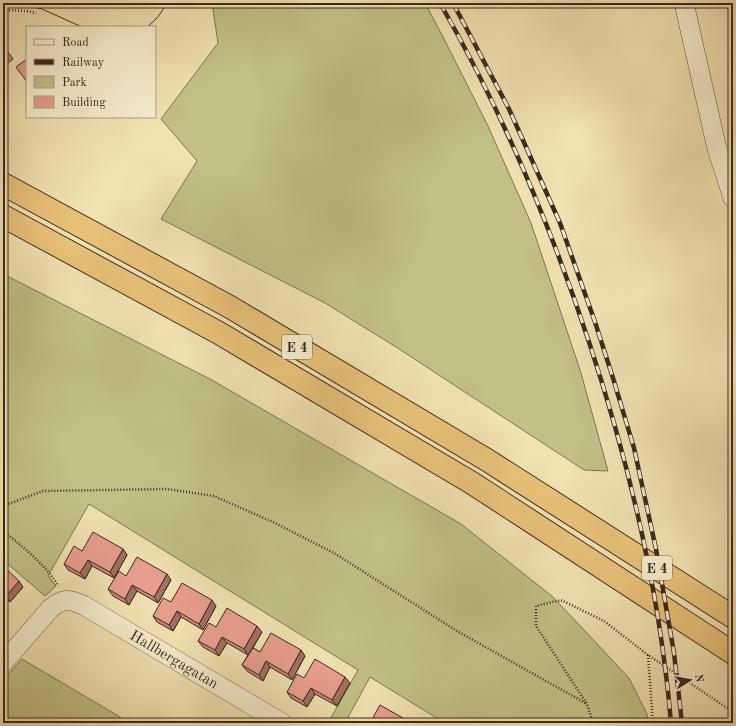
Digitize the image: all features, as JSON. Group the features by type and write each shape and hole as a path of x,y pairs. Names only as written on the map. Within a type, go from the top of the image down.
{"highway":[{"name":"E 4","path":"3,184 244,315 487,460 733,617"},
{"name":"E 4","path":"3,216 219,333 472,483 733,654"}],"street":[{"path":"684,3 717,149 733,198"},
{"path":"3,663 51,608 66,600"},
{"name":"Hallbergagatan","path":"66,600 83,605 282,723"}],"path":[{"path":"3,10 36,13"},
{"path":"3,506 43,490 167,489 214,496 275,523 334,553 457,631 587,704"},
{"path":"3,531 40,563 55,579 66,600"},
{"path":"593,723 587,704 536,626 536,606 561,600 604,621 648,655 733,712"},
{"path":"648,655 653,723"}],"green space":[{"path":"212,3 425,3 488,126 531,223 581,373 608,471 584,470 396,347 325,303 161,219 197,161 161,119 218,43"},
{"path":"3,274 210,379 461,524 553,597 629,678 647,714 648,723 445,723 370,677 345,723 328,723 358,670 89,504 48,576 56,586 45,596 3,560"},
{"path":"22,659 130,723 14,723 3,713 3,680"}],"building":[{"path":"3,45 7,50 3,53"},
{"path":"26,60 26,81 16,67"},
{"path":"93,532 123,549 110,572 88,560 80,573 64,564 74,546 82,551"},
{"path":"137,557 167,574 154,597 132,585 125,599 108,589 119,571 126,576"},
{"path":"3,566 19,581 6,596 3,593"},
{"path":"182,583 212,600 199,624 177,611 169,625 153,616 163,598 171,602"},
{"path":"227,608 257,626 244,649 222,637 215,650 198,641 209,623 216,627"},
{"path":"271,633 301,650 288,674 266,661 259,675 242,665 253,648 260,652"},
{"path":"315,659 345,677 332,700 311,688 303,701 287,692 297,674 304,678"},
{"path":"380,705 403,718 400,723 370,723"}],"tram line":[{"path":"148,26 163,10 166,3"},
{"path":"3,4 20,4 42,9 80,26"}],"railway":[{"path":"440,3 484,85 523,169 558,254 589,342 618,436 641,530 659,626 671,723"},
{"path":"453,3 509,109 560,223 613,378 634,448 656,549 674,653 682,723"}]}
